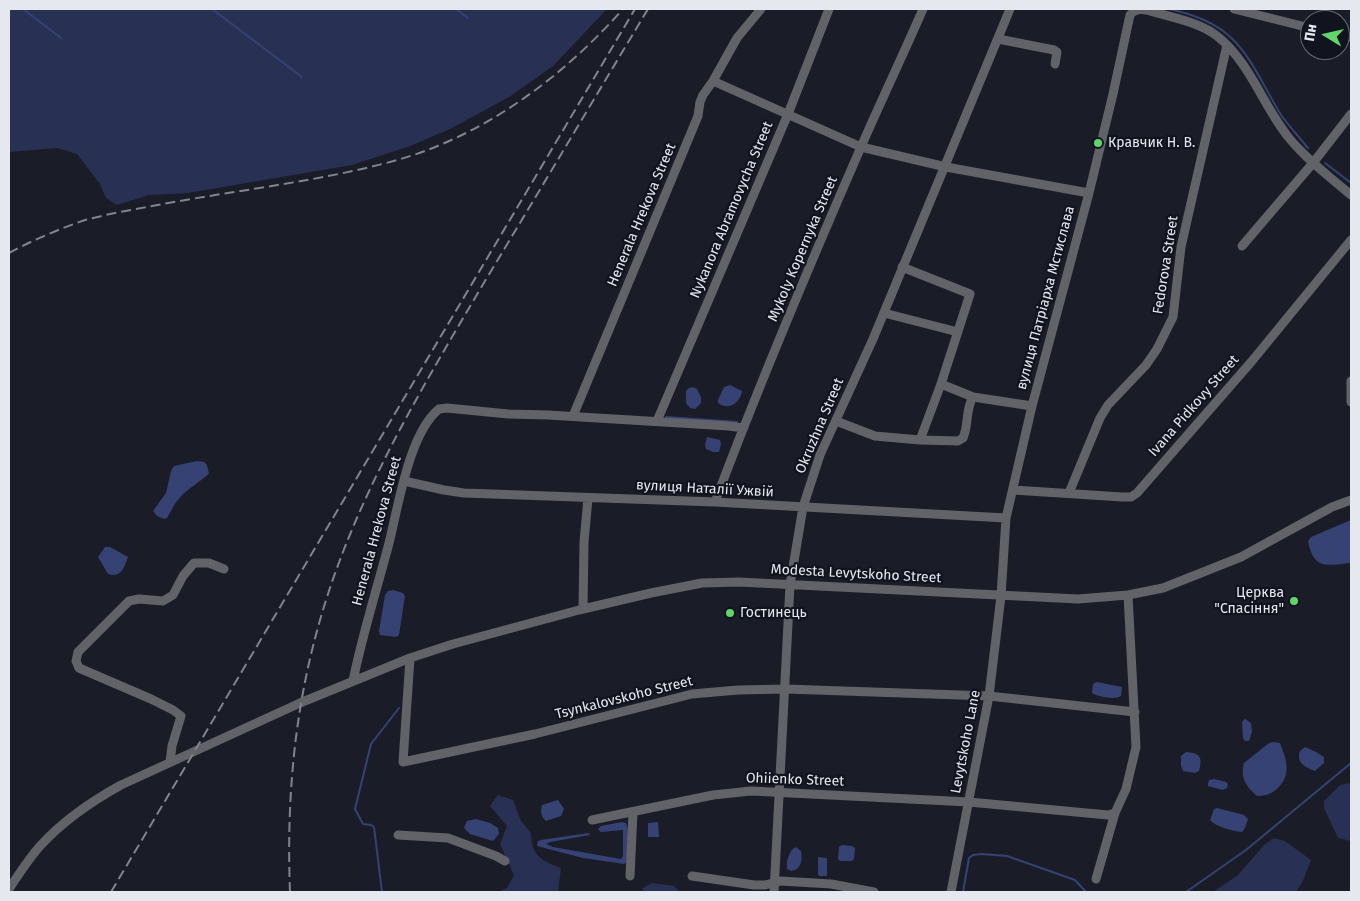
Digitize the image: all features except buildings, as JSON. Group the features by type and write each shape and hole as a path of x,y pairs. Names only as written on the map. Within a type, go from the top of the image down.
{"street":[{"name":"Henerala Hrekova Street","path":"574,416 698,116 700,102 737,38 761,9"},
{"name":"Nykanora Abramovycha Street","path":"657,421 788,114 829,9"},
{"name":"Mykoly Kopernyka Street","path":"715,502 743,428 861,147 923,9"},
{"name":"Okruzhna Street","path":"774,892 790,585 803,507 820,455 884,313 1010,9"},
{"name":"вулиця Патріарха Мстислава","path":"1002,596 1006,518 1032,406 1089,192 1130,15 1137,9 1145,10 1194,24 1216,35 1227,45"},
{"path":"1234,9 1300,26"},
{"path":"998,39 1054,50 1057,52 1055,64"},
{"path":"1227,45 1247,72 1289,138 1313,163 1351,194"},
{"name":"Fedorova Street","path":"1069,493 1100,418 1108,405 1146,365 1157,350 1174,316 1181,248 1227,45"},
{"path":"713,81 861,147 946,167 1089,192"},
{"path":"1242,246 1313,163 1351,114"},
{"name":"Ivana Pidkovy Street","path":"1013,490 1122,497 1131,497 1137,493 1252,361 1351,240"},
{"path":"902,267 970,294 941,384 920,440"},
{"path":"884,313 958,332"},
{"path":"1351,382 1351,402"},
{"path":"941,384 973,397 1032,406"},
{"path":"836,421 875,436 958,441 963,438 966,432 969,404 973,397"},
{"name":"Henerala Hrekova Street","path":"353,681 358,653 406,471 424,428 439,409 657,421 743,428"},
{"name":"вулиця Наталії Ужвій","path":"404,481 464,493 715,502 1006,518"},
{"path":"583,609 584,542 588,498"},
{"name":"Modesta Levytskoho Street","path":"170,762 353,681 410,658 453,644 583,609 702,583 739,582 1078,599 1128,595 1163,588 1232,560 1332,507 1351,500"},
{"path":"9,889 40,846 63,825 95,800 170,762 172,746 181,716 174,710 79,668 76,661 78,652 129,601 138,599 163,601 173,595 183,576 194,563 209,562 224,569"},
{"path":"1096,879 1114,813 1126,789 1136,747 1128,595"},
{"name":"Levytskoho Lane","path":"951,892 989,696 1002,596"},
{"name":"Tsynkalovskoho Street","path":"410,658 403,762 535,734 692,694 738,690 786,689 989,696 1033,699 1135,712"},
{"name":"Ohiienko Street","path":"592,820 713,795 751,791 969,802 1108,815 1114,813"},
{"path":"630,876 633,813"},
{"path":"398,835 448,838 496,856 504,861"},
{"path":"692,876 729,883 765,886 774,882 790,881 832,884 874,892"}],"shaded area":[{"path":"9,9 607,9 553,66 509,97 450,129 410,146 352,165 188,193 149,195 117,205 106,198 100,184 77,154 57,148 9,152"},
{"path":"730,385 742,391 739,399 730,406 718,403 724,387"},
{"path":"693,387 697,389 701,397 701,403 695,409 690,408 686,403 686,391"},
{"path":"707,437 720,440 719,452 706,449"},
{"path":"197,461 204,462 207,465 209,474 184,493 176,502 167,518 164,519 157,516 153,511 166,493 174,466"},
{"path":"1351,520 1351,563 1328,565 1318,562 1311,551 1308,541 1311,537"},
{"path":"105,547 110,547 128,557 121,571 116,575 108,574 98,557"},
{"path":"393,590 403,593 405,596 399,635 396,637 380,635 379,631 385,595 388,591"},
{"path":"1097,682 1122,687 1121,696 1107,698 1092,693 1093,684"},
{"path":"1245,719 1251,723 1252,732 1249,741 1245,741 1243,738 1242,722"},
{"path":"1269,743 1280,743 1286,762 1286,775 1280,786 1270,794 1257,796 1243,777 1244,763"},
{"path":"1305,747 1324,757 1324,763 1315,771 1304,766 1300,761 1300,751"},
{"path":"1186,752 1194,753 1199,757 1201,762 1199,771 1195,773 1183,771 1181,756"},
{"path":"1214,779 1226,782 1228,784 1227,788 1223,790 1208,786 1209,780"},
{"path":"1351,783 1351,841 1338,838 1324,808 1324,801 1340,785"},
{"path":"498,795 513,800 521,821 531,833 535,852 543,860 561,868 558,892 498,892 507,888 514,875 500,844 507,826 490,806"},
{"path":"558,800 564,809 561,816 546,821 541,814 542,805"},
{"path":"1217,808 1244,815 1248,819 1242,832 1216,825 1210,820 1214,809"},
{"path":"476,819 490,823 498,828 499,834 493,841 470,834 464,828 467,821"},
{"path":"658,822 659,837 648,837 648,823"},
{"path":"626,823 629,838 627,858 624,864 583,858 537,846 538,841 541,840 589,833 590,835 546,844 553,847 621,859 623,856 623,830 601,832 598,829 601,826"},
{"path":"1274,838 1285,841 1311,860 1302,883 1296,892 1213,892 1238,875 1265,844"},
{"path":"842,845 855,848 852,861 840,861 838,859 839,847"},
{"path":"796,847 801,851 802,858 799,867 791,871 787,869 788,859 790,853"},
{"path":"818,857 827,859 827,876 819,876 818,874"},
{"path":"652,883 674,886 680,892 642,892 643,888"}],"waterway":[{"path":"23,9 61,38"},
{"path":"212,9 302,77"},
{"path":"456,9 468,18"},
{"path":"1169,9 1212,24 1227,34 1250,60 1281,115 1308,148"},
{"path":"1325,163 1351,183"},
{"path":"666,417 737,422"},
{"path":"382,892 374,827 363,824 355,809 371,744 399,708"},
{"path":"1186,892 1246,850 1351,763"},
{"path":"963,892 969,858 973,855 982,854 1007,856 1075,880 1086,892"}],"railway":[{"path":"9,253 85,220 163,204 333,175 390,162 424,151 456,138 487,122 517,103 573,59 623,9"},
{"path":"111,892 635,9"},
{"path":"290,892 289,854 292,779 301,704 317,631 328,594 359,512 398,433 441,356 648,9"}],"place":[{"name":"Кравчик Н. В.","path":"1098,143"},
{"name":"Церква \"Спасіння\"","path":"1294,601"},
{"name":"Гостинець","path":"730,613"}]}
